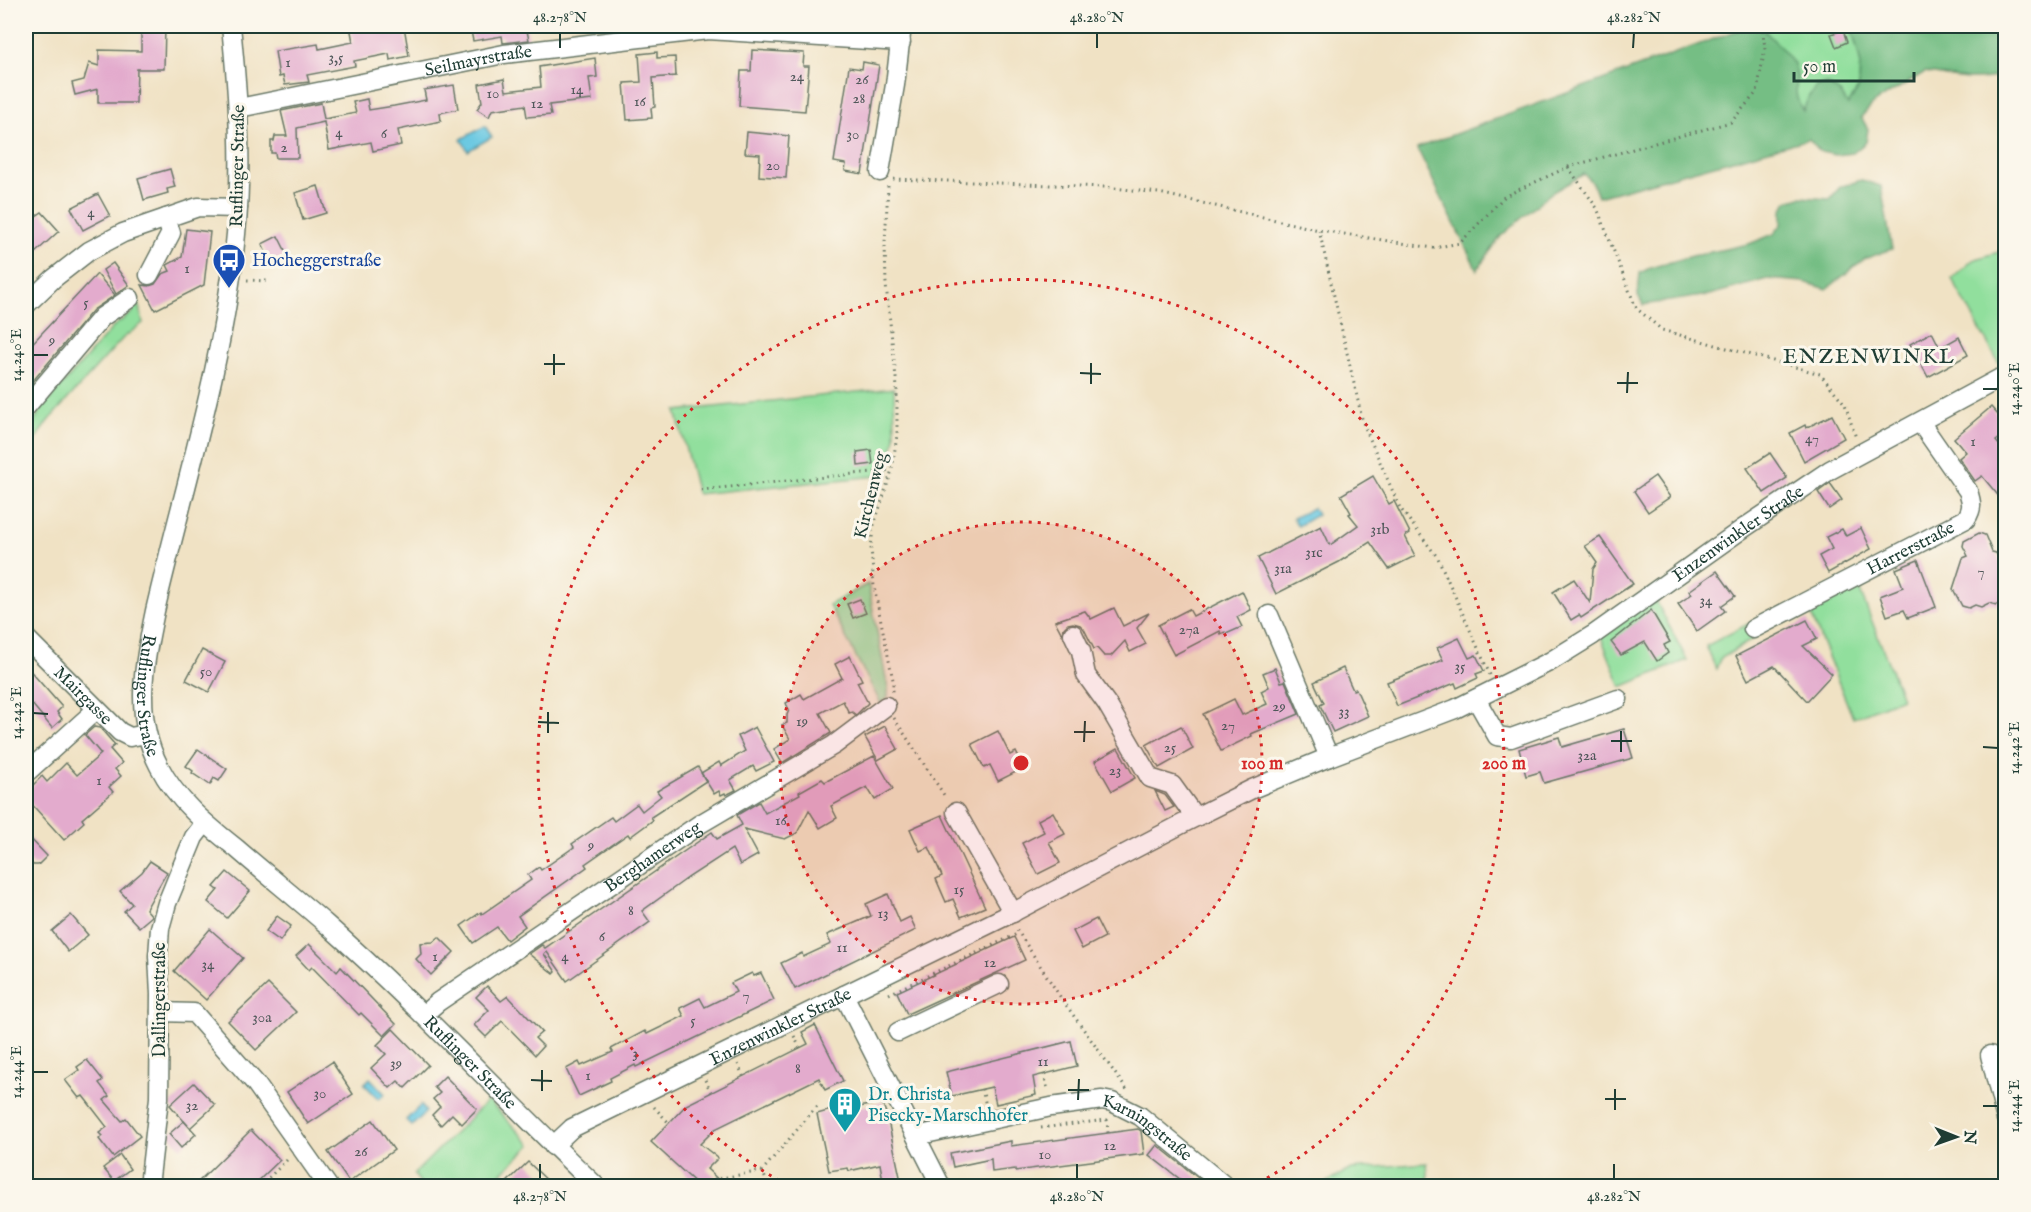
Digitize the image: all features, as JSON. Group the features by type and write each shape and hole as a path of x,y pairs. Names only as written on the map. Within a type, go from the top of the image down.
{"street":[{"name":"Ruflinger Straße","path":"231,26 239,108 240,176 236,236 220,345 146,655 142,696 147,734 155,757 167,780 205,823 327,925 423,1015 596,1186"},
{"name":"Seilmayrstraße","path":"239,108 504,54 708,30 901,34 884,175"},
{"path":"26,305 53,279 89,251 123,233 198,207 238,208"},
{"path":"149,274 171,233 166,218"},
{"path":"26,407 102,317 130,298"},
{"name":"Enzenwinkler Straße","path":"553,1146 572,1128 1011,914 1252,789 1455,709 1551,661 1593,635 1830,470 2006,375"},
{"name":"Harrerstraße","path":"1754,629 1966,519 1972,510 1968,491 1920,422"},
{"path":"1269,615 1329,757"},
{"path":"1074,634 1081,651 1086,675 1113,714 1150,778 1172,785 1195,817"},
{"name":"Mairgasse","path":"26,638 120,732 130,737 147,734"},
{"path":"1476,699 1497,736 1511,738 1618,699"},
{"name":"Berghamerweg","path":"423,1015 438,1002 630,870 711,816 834,746 886,706"},
{"path":"26,773 96,710"},
{"path":"956,812 1011,914"},
{"name":"Dallingerstraße","path":"149,1186 159,1098 158,956 160,928 167,903 194,837 205,823"},
{"path":"898,1032 999,984"},
{"path":"844,995 941,1186"},
{"path":"160,1012 194,1013 256,1084 328,1186"},
{"path":"1990,1055 2006,1119"},
{"name":"Karningstraße","path":"915,1136 1051,1107 1102,1100 1112,1102 1140,1116 1225,1186"}],"path":[{"path":"884,175 1134,189 1319,230 1433,248 1460,243 1505,195 1568,167 1731,122 1757,92 1766,48 1762,26"},
{"path":"1568,167 1597,208 1636,308 1662,330 1820,374 1845,404 1860,453"},
{"name":"Kirchenweg","path":"884,175 886,285 898,412 892,470 873,528 871,547 874,587 894,689 886,706"},
{"path":"1319,230 1363,423 1400,508 1438,558 1496,689"},
{"path":"701,490 892,470"},
{"path":"886,706 956,812"},
{"path":"1011,914 1061,998 1130,1094"},
{"path":"793,1034 800,1048"},
{"path":"736,1061 743,1076"},
{"path":"1044,1074 1050,1098"},
{"path":"704,1077 711,1092"},
{"path":"982,1089 987,1110"},
{"path":"651,1103 669,1123"},
{"path":"701,1186 705,1182 709,1185 715,1179 762,1171 819,1104"},
{"path":"1107,1120 1108,1133"},
{"path":"260,1186 300,1147"},
{"path":"762,1171 769,1186"}],"green space":[{"path":"1749,26 1760,26 1794,65 1797,76 1797,97 1803,111 1809,96 1817,86 1828,84 1842,95 1848,105 1859,87 1860,60 1851,26 2005,26 2005,74 1975,79 1925,72 1875,102 1861,117 1868,129 1866,142 1853,153 1836,155 1821,152 1809,139 1598,197 1593,184 1584,174 1551,193 1501,236 1477,270 1417,148"},
{"path":"1760,26 1851,26 1860,60 1859,87 1848,105 1809,96 1804,111 1797,101 1795,91 1797,78 1794,65"},
{"path":"1861,180 1881,186 1892,249 1864,259 1827,289 1804,282 1768,279 1709,295 1643,305 1638,295 1640,273 1692,256 1749,244 1774,234 1782,224 1782,211 1787,201 1800,197 1830,199 1840,187"},
{"path":"2005,250 2006,367 2002,369 1952,279 1973,260"},
{"path":"138,303 143,323 123,338 48,421 26,453 26,434 42,408 114,326 133,312 131,308"},
{"path":"894,388 895,437 887,475 697,494 676,411"},
{"path":"1857,583 1902,698 1853,718 1808,607"},
{"path":"868,584 888,689 888,697 881,704 829,605"},
{"path":"1654,597 1687,660 1621,687 1601,637"},
{"path":"1748,624 1755,638 1720,659 1716,669 1706,646"},
{"path":"488,1100 531,1145 488,1186 422,1186 414,1174"},
{"path":"1427,1163 1429,1186 1320,1186 1351,1169"}],"water":[{"path":"485,126 492,137 468,151 461,139"},
{"path":"1313,508 1317,515 1298,526 1293,518"},
{"path":"370,1078 385,1094 379,1099 364,1084"},
{"path":"421,1105 426,1112 412,1126 406,1120"}],"building":[{"path":"141,26 165,26 164,69 137,69 136,103 98,103 98,89 75,95 72,83 84,80 89,63 99,66 99,50 141,51"},
{"path":"350,26 404,26 409,56 390,60 389,54 354,61 355,66 307,75 309,82 285,85 283,76 279,77 275,51 318,44 319,49 353,42"},
{"path":"470,26 526,26 529,40 503,43 502,36 473,41"},
{"path":"1843,30 1847,42 1836,47 1831,34"},
{"path":"752,50 804,53 803,66 809,66 805,111 739,106 741,71 751,71"},
{"path":"657,52 657,58 675,57 676,76 653,78 655,107 651,108 652,118 627,120 624,83 641,82 639,54"},
{"path":"595,58 597,77 589,78 592,100 549,105 551,115 527,117 525,105 492,110 489,117 477,109 482,102 479,84 504,79 506,91 541,87 539,67"},
{"path":"863,62 879,65 862,174 845,171 846,164 834,162 849,67 862,69"},
{"path":"454,85 458,109 440,113 441,121 398,130 401,145 373,151 371,142 329,150 324,122 297,128 298,158 276,158 275,153 271,153 271,141 274,141 275,136 287,136 281,111 321,103 324,119 356,113 353,102 367,99 369,110 394,106 426,100 424,90"},
{"path":"747,132 789,136 786,178 759,176 760,154 745,153"},
{"path":"170,169 175,187 167,189 168,193 144,200 138,178"},
{"path":"318,186 326,213 303,220 295,193"},
{"path":"98,194 110,216 83,230 71,208"},
{"path":"42,212 59,231 35,253 26,242 26,223"},
{"path":"186,229 210,232 204,285 155,310 142,285 155,284 162,274 170,271 167,265 182,257"},
{"path":"278,236 288,256 271,264 262,244"},
{"path":"113,263 129,285 116,294 103,270"},
{"path":"97,274 115,295 93,310 26,389 26,350"},
{"path":"1932,332 1940,348 1959,337 1968,355 1928,377 1910,344"},
{"path":"1991,407 2006,424 2006,433 1996,441 2006,453 2006,505 1982,476 1975,481 1959,458 1966,452 1954,438"},
{"path":"1832,415 1844,438 1804,461 1790,433"},
{"path":"871,450 873,464 858,466 857,452"},
{"path":"1770,453 1787,478 1764,493 1747,468"},
{"path":"1373,476 1389,504 1394,501 1410,533 1405,536 1415,556 1389,569 1370,542 1339,562 1276,594 1258,558 1321,526 1330,545 1358,525 1349,514 1351,513 1341,495"},
{"path":"1655,476 1670,497 1648,512 1634,491"},
{"path":"1830,483 1842,500 1829,509 1818,492"},
{"path":"1861,528 1871,549 1828,573 1819,556 1832,549 1826,537 1842,529 1846,536"},
{"path":"1979,533 1985,535 1992,552 1996,553 2006,572 2006,600 1996,605 1989,603 1981,607 1975,605 1969,608 1962,606 1953,589 1963,558 1968,556 1963,546 1964,541"},
{"path":"1600,537 1633,584 1581,618 1579,615 1571,620 1553,592 1574,579 1590,603 1593,569 1597,563 1585,546"},
{"path":"1918,560 1936,607 1908,618 1904,610 1887,616 1880,596 1903,587 1896,569"},
{"path":"1717,571 1735,596 1721,606 1725,611 1697,631 1678,604 1692,594 1689,591"},
{"path":"1242,591 1251,610 1237,617 1242,627 1226,634 1225,632 1221,634 1220,631 1174,655 1158,625 1189,609 1193,616"},
{"path":"860,599 866,613 853,618 847,604"},
{"path":"1114,608 1123,626 1149,613 1137,628 1146,644 1130,652 1125,641 1111,656 1104,656 1097,648 1094,649 1080,625 1068,624 1062,634 1055,621 1085,611 1091,619"},
{"path":"1651,610 1670,642 1664,645 1668,653 1657,661 1645,642 1621,655 1611,642"},
{"path":"1807,620 1817,639 1803,646 1832,674 1807,701 1774,666 1748,680 1736,656"},
{"path":"1459,638 1469,658 1476,655 1484,671 1476,674 1478,678 1457,688 1455,683 1397,706 1387,682 1443,660 1437,648"},
{"path":"202,650 225,662 209,692 186,680"},
{"path":"850,656 862,680 857,682 868,703 856,715 849,713 843,701 820,713 831,733 782,763 774,749 790,739 782,725 787,723 789,710 786,703 801,694 804,699 842,678 835,664"},
{"path":"26,666 62,707 57,712 62,719 52,728 26,697"},
{"path":"1275,668 1281,682 1285,681 1299,714 1251,734 1252,736 1221,751 1203,714 1234,699 1242,715 1267,704 1261,691 1269,687 1263,673"},
{"path":"1343,668 1353,690 1356,689 1368,716 1333,732 1320,705 1324,703 1314,682"},
{"path":"885,726 898,749 878,760 865,737"},
{"path":"1181,726 1193,749 1159,768 1146,745"},
{"path":"94,727 100,728 115,745 110,749 122,763 115,769 121,776 109,787 113,792 82,819 84,822 64,840 26,798 26,792 42,776 47,782 66,763 77,775 101,754 85,735"},
{"path":"755,727 774,762 756,771 753,766 730,780 736,790 726,795 725,793 721,795 719,791 714,794 701,773 719,762 721,766 745,751 738,736"},
{"path":"1624,729 1633,758 1544,783 1540,772 1526,776 1519,749 1559,737 1562,747"},
{"path":"998,731 1010,755 1016,752 1024,768 998,781 990,765 984,768 972,744"},
{"path":"1118,748 1135,778 1112,791 1095,761"},
{"path":"198,749 227,769 219,781 214,778 210,785 186,766"},
{"path":"874,756 893,789 875,800 867,787 831,806 837,818 820,828 809,810 797,833 785,839 744,829 758,855 740,865 732,849 689,877 642,911 650,922 567,981 547,952 544,954 556,972 554,974 529,954 542,945 545,948 712,832 717,839 742,825 737,815 759,802 765,813 822,779 825,782"},
{"path":"698,767 706,781 651,817 653,820 630,837 628,834 585,864 587,867 518,916 525,926 507,940 497,927 473,943 461,926 531,880 528,875 539,867 541,870 574,847 572,844 611,817 614,821 637,804 642,811 661,796 657,791"},
{"path":"1155,791 1165,795 1174,807 1165,811"},
{"path":"1053,812 1065,834 1049,842 1060,863 1038,874 1022,843 1044,832 1038,820"},
{"path":"942,815 985,907 961,917 953,899 946,902 936,879 942,876 929,847 920,851 910,829"},
{"path":"26,834 47,856 38,865 33,865 26,858"},
{"path":"150,861 167,872 146,909 152,916 139,927 124,911 132,904 120,891 142,872"},
{"path":"227,872 250,891 227,918 208,902 218,890 214,887"},
{"path":"888,894 900,922 910,917 916,930 795,989 781,963 802,953 803,957 831,944 827,935 871,916 866,904"},
{"path":"71,915 88,935 68,952 52,931"},
{"path":"277,916 291,926 280,941 266,931"},
{"path":"1096,919 1105,937 1082,949 1073,931"},
{"path":"210,929 243,958 206,1000 174,971"},
{"path":"439,937 454,952 431,975 416,959 421,954 420,943 433,942"},
{"path":"1014,937 1025,960 907,1014 897,992"},
{"path":"309,944 337,972 341,967 396,1024 384,1036 361,1013 359,1015 312,967 309,970 296,956"},
{"path":"752,973 754,976 761,973 774,1000 636,1067 635,1065 610,1078 611,1081 579,1096 566,1069 579,1062 581,1066 613,1052 611,1049 645,1031 647,1034 684,1016 680,1008 700,998 705,1007 736,992 731,983"},
{"path":"268,984 296,1012 256,1050 228,1021"},
{"path":"487,986 501,1001 508,996 542,1032 535,1038 543,1046 535,1055 502,1021 486,1037 474,1025 489,1010 476,997"},
{"path":"815,1025 843,1081 825,1090 819,1078 715,1129 700,1144 718,1158 707,1169 725,1186 699,1186 651,1142 686,1105 808,1044 802,1032"},
{"path":"393,1029 428,1065 405,1088 398,1081 390,1088 371,1068 386,1054 377,1045"},
{"path":"1071,1041 1077,1066 1033,1077 1036,1095 996,1104 992,1087 952,1096 946,1072"},
{"path":"87,1060 103,1080 99,1083 109,1096 104,1100 122,1121 126,1118 140,1136 113,1157 99,1139 102,1136 99,1133 107,1127 83,1096 79,1098 65,1080 79,1070 77,1067"},
{"path":"332,1062 353,1094 308,1124 287,1092"},
{"path":"445,1076 477,1109 462,1124 452,1114 441,1125 432,1115 440,1107 433,1099 440,1093 434,1087"},
{"path":"194,1083 215,1105 190,1128 170,1105"},
{"name":"Dr. Christa Pisecky-Marschhofer","path":"882,1102 902,1186 884,1186 880,1164 849,1171 848,1168 829,1171 817,1114 835,1109 834,1107 854,1103 855,1108"},
{"path":"373,1120 394,1150 349,1182 328,1152"},
{"path":"184,1121 196,1134 181,1148 169,1134"},
{"path":"1138,1129 1141,1131 1144,1154 1015,1171 1015,1169 992,1172 991,1159 953,1167 950,1153 1011,1141 1011,1146"},
{"path":"251,1130 280,1160 253,1186 194,1186"},
{"path":"1157,1145 1208,1186 1189,1186 1149,1155"},
{"path":"120,1155 130,1169 114,1181 103,1168"},
{"path":"528,1162 553,1186 503,1186"}],"place":[{"name":"Hocheggerstraße","path":"229,289"},
{"name":"Dr. Christa Pisecky-Marschhofer","path":"845,1133"}],"district":[{"name":"ENZENWINKL","path":"1869,356"}]}
